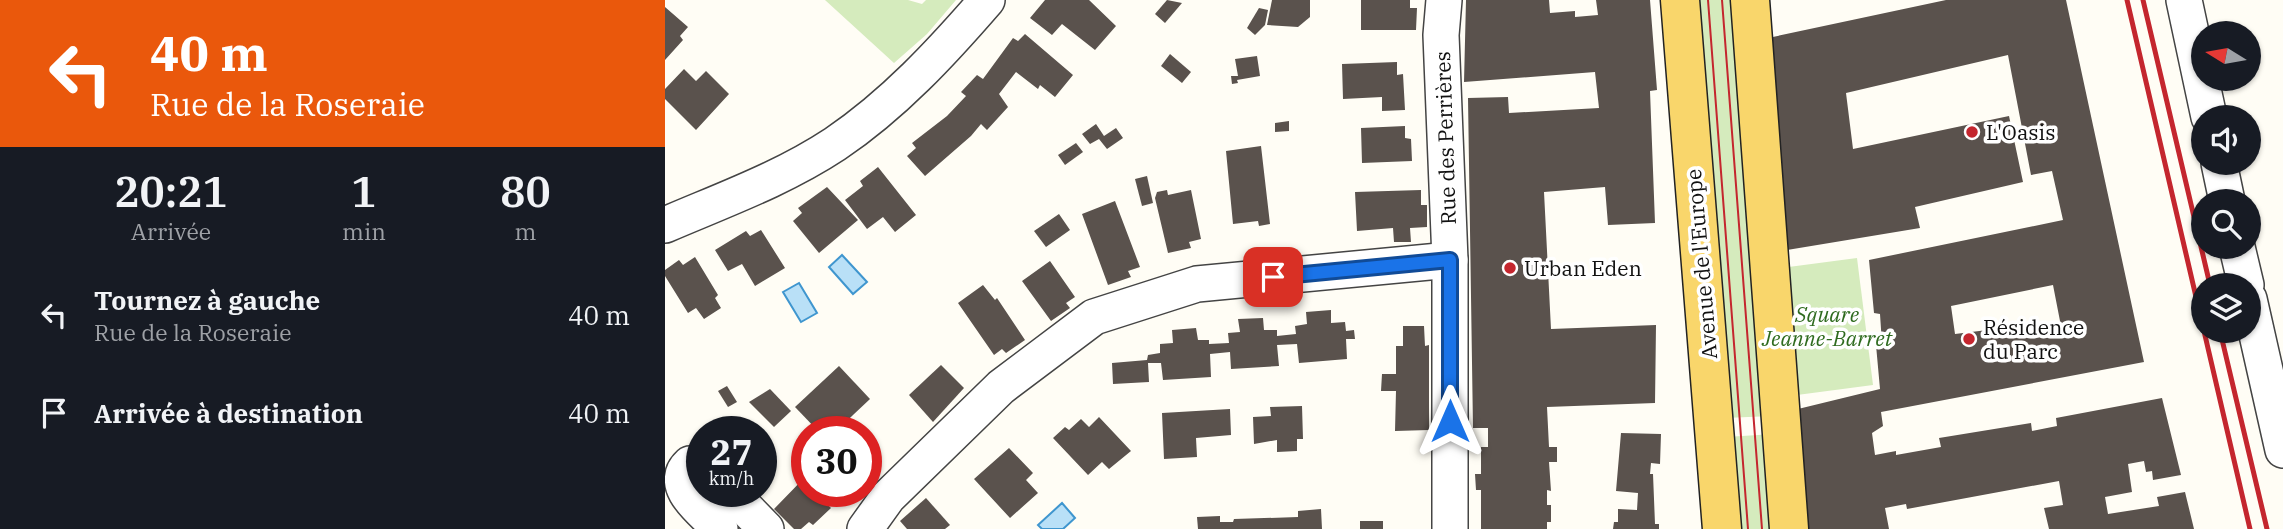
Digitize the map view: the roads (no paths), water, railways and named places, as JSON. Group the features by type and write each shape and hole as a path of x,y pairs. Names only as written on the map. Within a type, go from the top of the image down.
{"main road":[{"name":"Avenue de l'Europe","path":"1680,0 1722,529"},
{"path":"1750,0 1789,529"}],"street":[{"path":"665,225 768,182 834,144 874,115 913,79 987,0"},
{"name":"Rue des Perrières","path":"1444,0 1441,35 1450,260 1450,529"},
{"path":"2184,0 2206,105"},
{"path":"865,529 888,497 1001,387 1094,317 1197,284 1450,260"},
{"path":"2259,343 2283,450"},
{"path":"686,468 681,476 686,492"},
{"path":"700,507 720,529"},
{"path":"745,507 766,529"}],"water":[{"path":"842,255 867,282 853,294 829,267"},
{"path":"799,283 817,313 801,322 783,292"},
{"path":"1062,503 1075,518 1063,529 1042,529 1038,525"}],"tram line":[{"path":"1708,0 1748,529"},
{"path":"1722,0 1762,529"}],"railway":[{"path":"2127,0 2191,275"},
{"path":"2143,0 2207,273"},
{"path":"2207,343 2250,529"},
{"path":"2223,343 2267,529"}],"place":[{"name":"L'Oasis","path":"1972,132"},
{"name":"Urban Eden","path":"1510,268"},
{"name":"Résidence du Parc","path":"1969,339"}],"park label":[{"name":"Square Jeanne-Barret","path":"1827,326"}]}
